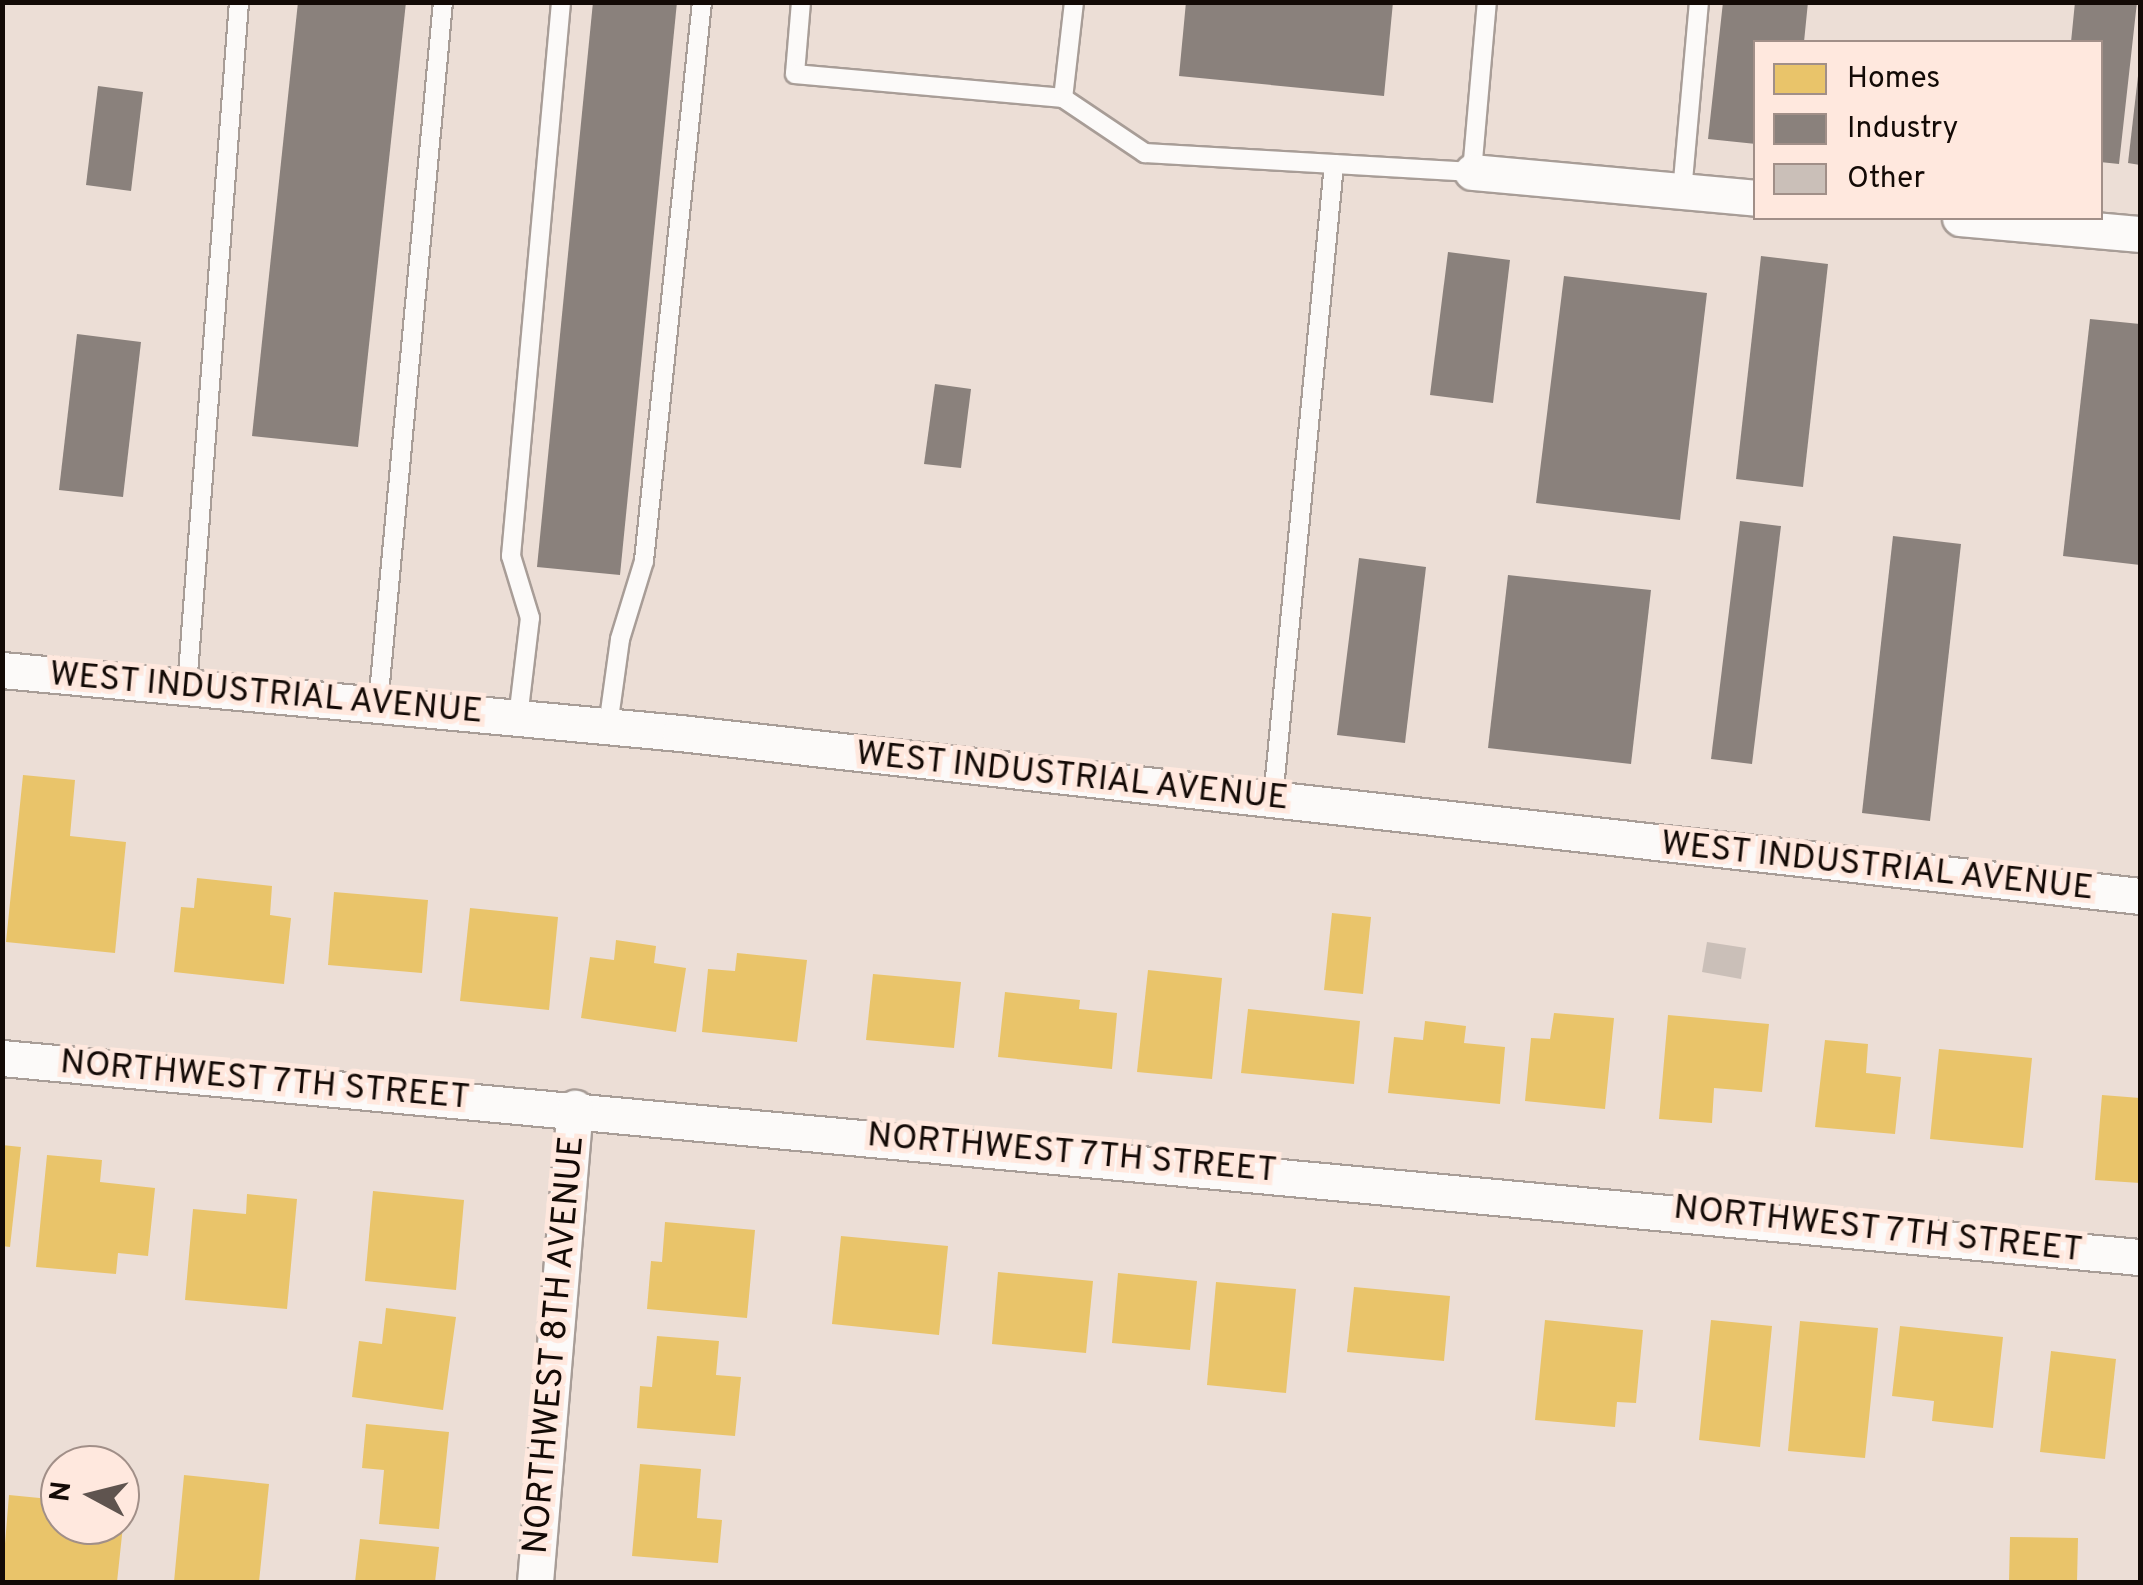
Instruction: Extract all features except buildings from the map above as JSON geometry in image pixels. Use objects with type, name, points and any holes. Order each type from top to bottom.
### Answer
[{"type":"street","points":[[1472,172],[1753,198]]},
{"type":"street","points":[[1982,220],[2140,234]]},
{"type":"street","name":"WEST INDUSTRIAL AVENUE","points":[[2,670],[608,726],[2140,896]]},
{"type":"street","name":"NORTHWEST 7TH STREET","points":[[2,1058],[575,1108],[2140,1257]]},
{"type":"street","name":"NORTHWEST 8TH AVENUE","points":[[536,1582],[575,1108]]},
{"type":"lane","points":[[187,687],[239,2]]},
{"type":"lane","points":[[378,705],[442,2]]},
{"type":"lane","points":[[518,718],[530,618],[511,556],[562,2]]},
{"type":"lane","points":[[608,726],[620,639],[644,561],[702,2]]},
{"type":"lane","points":[[801,2],[795,74],[1062,98],[1145,153],[1472,172],[1487,2]]},
{"type":"lane","points":[[1062,98],[1074,2]]},
{"type":"lane","points":[[1682,192],[1698,2]]},
{"type":"lane","points":[[1273,799],[1334,164]]}]
